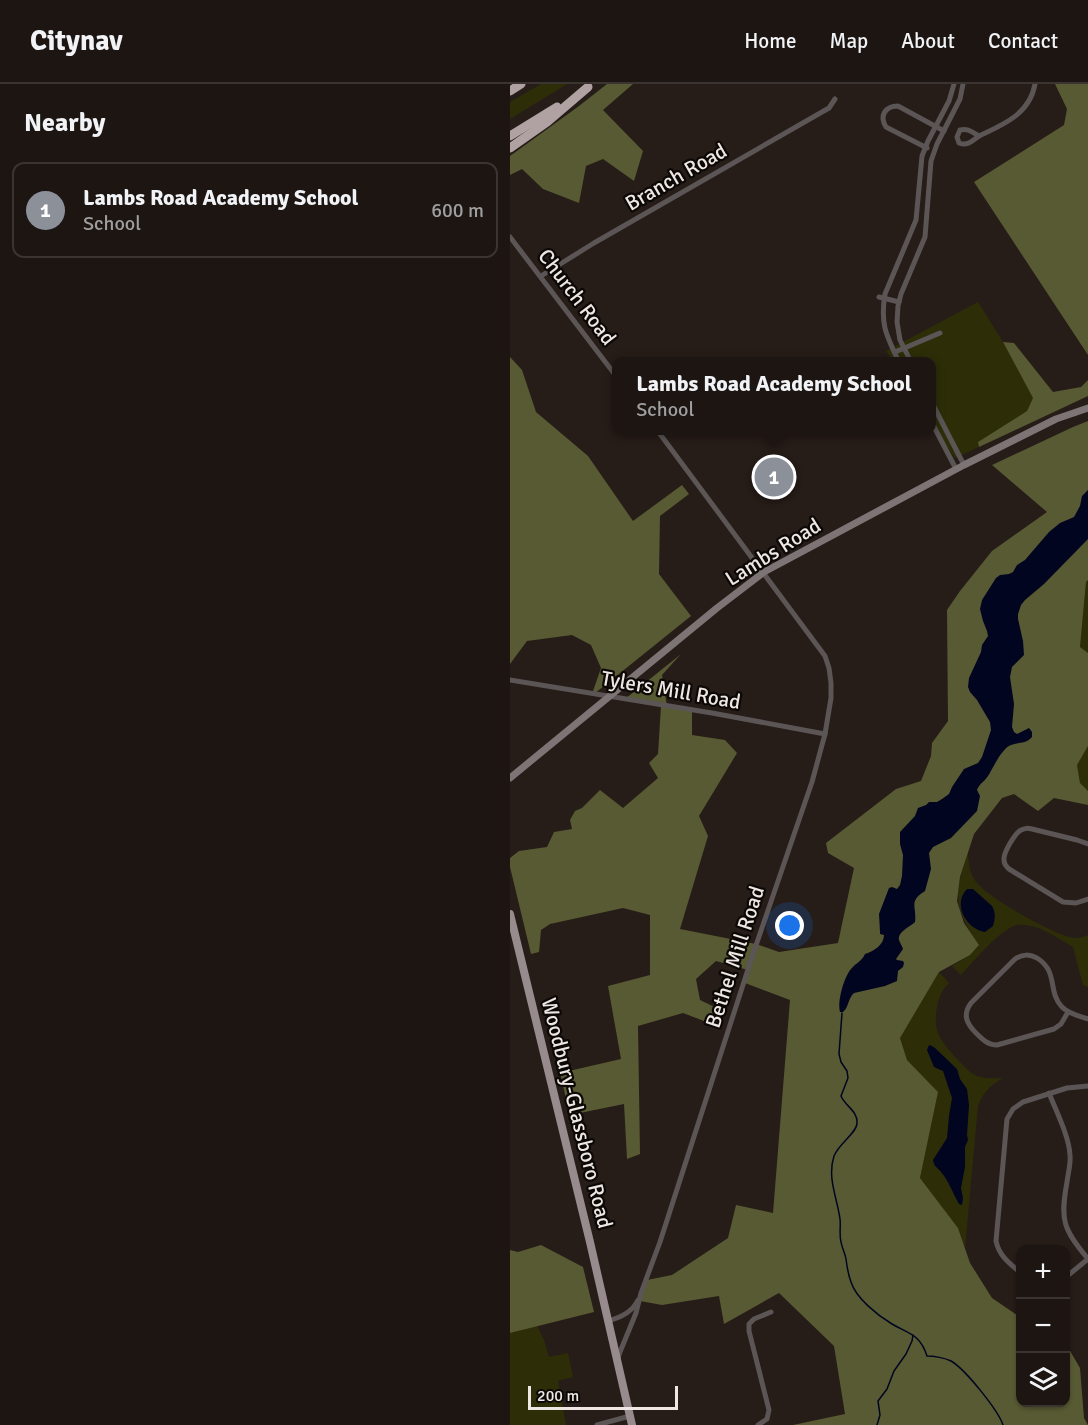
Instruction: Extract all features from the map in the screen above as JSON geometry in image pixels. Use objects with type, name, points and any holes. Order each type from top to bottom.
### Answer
[{"type":"highway","points":[[510,91],[521,84]]},
{"type":"highway","points":[[510,136],[590,85]]},
{"type":"highway","points":[[510,148],[547,122],[590,85]]},
{"type":"main road","name":"Lambs Road","points":[[510,778],[764,572],[956,469],[1056,419],[1088,408]]},
{"type":"main road","name":"Woodbury-Glassboro Road","points":[[510,914],[631,1421]]},
{"type":"street","points":[[898,357],[883,325],[882,298],[916,220],[920,163],[949,101],[954,84]]},
{"type":"street","points":[[908,357],[900,339],[897,312],[925,237],[930,165],[960,99],[963,84]]},
{"type":"street","points":[[978,136],[1020,113],[1030,100],[1035,84]]},
{"type":"street","name":"Branch Road","points":[[541,276],[829,108],[835,99]]},
{"type":"street","points":[[934,152],[886,127],[883,121],[884,112],[892,106],[898,106],[944,130]]},
{"type":"street","points":[[919,184],[928,184]]},
{"type":"street","points":[[918,200],[928,200]]},
{"type":"street","name":"Church Road","points":[[510,237],[612,371]]},
{"type":"street","points":[[882,298],[899,302]]},
{"type":"street","points":[[895,352],[940,333]]},
{"type":"street","points":[[936,411],[964,465]]},
{"type":"street","points":[[936,431],[956,469]]},
{"type":"street","points":[[661,435],[764,572]]},
{"type":"street","name":"Bethel Mill Road","points":[[617,1363],[674,1201],[755,949],[812,782],[825,734],[831,683],[825,656],[764,572]]},
{"type":"street","name":"Tylers Mill Road","points":[[510,680],[825,734]]},
{"type":"street","points":[[1088,844],[1042,831],[1024,829],[1017,833],[1006,850],[1004,859],[1009,869],[1064,902],[1076,903],[1088,899]]},
{"type":"street","points":[[1068,1012],[1054,1029],[997,1045],[990,1045],[984,1041],[969,1025],[966,1015],[968,1008],[978,996],[1015,959],[1026,955],[1033,956],[1047,965],[1060,1005],[1068,1012],[1088,1019]]},
{"type":"street","points":[[1016,1269],[1003,1257],[996,1243],[1006,1123],[1009,1114],[1018,1104],[1049,1093],[1088,1086]]},
{"type":"street","points":[[1049,1093],[1068,1140],[1071,1160],[1063,1204],[1064,1222],[1071,1237],[1088,1259],[1070,1273]]},
{"type":"street","points":[[607,1321],[625,1315],[636,1305],[641,1293]]},
{"type":"street","points":[[758,1425],[767,1419],[769,1410],[749,1324],[754,1319],[771,1312]]},
{"type":"street","points":[[597,1425],[631,1421]]},
{"type":"shaded area","points":[[541,84],[567,84],[510,119],[510,102]]},
{"type":"shaded area","points":[[978,302],[1003,342],[1033,398],[1027,411],[978,442],[979,447],[955,458],[936,431],[936,357],[890,357],[886,351]]},
{"type":"shaded area","points":[[1088,580],[1088,653],[1080,647]]},
{"type":"shaded area","points":[[1088,746],[1088,791],[1080,783],[1077,765]]},
{"type":"shaded area","points":[[968,852],[974,880],[995,898],[1038,924],[1065,936],[1076,938],[1088,935],[1088,987],[1083,985],[1073,947],[1045,931],[1026,925],[1017,925],[1003,933],[961,975],[952,966],[970,955],[979,945],[960,910],[958,890]]},
{"type":"shaded area","points":[[939,972],[949,983],[940,997],[936,1016],[937,1030],[943,1042],[974,1074],[986,1078],[1003,1078],[988,1089],[978,1106],[965,1248],[958,1228],[920,1178],[938,1092],[907,1060],[900,1037]]},
{"type":"shaded area","points":[[537,1326],[549,1357],[568,1353],[573,1377],[558,1381],[566,1425],[510,1425],[510,1333]]},
{"type":"green space","points":[[607,84],[633,84],[603,110],[643,151],[634,181],[603,159],[586,166],[579,203],[543,189],[522,169],[510,175],[510,156]]},
{"type":"green space","points":[[1055,84],[1088,84],[1088,355],[974,182],[1064,125],[1067,109]]},
{"type":"green space","points":[[1003,342],[1014,343],[1053,392],[1081,387],[1088,380],[1088,396],[979,447],[978,442],[1027,411],[1033,398]]},
{"type":"green space","points":[[510,357],[522,370],[536,412],[588,456],[633,521],[682,485],[689,494],[660,516],[659,574],[691,616],[594,694],[592,694],[601,668],[591,645],[572,635],[527,641],[510,664]]},
{"type":"green space","points":[[1088,421],[1088,580],[1080,647],[1088,653],[1088,746],[1077,765],[1080,783],[1088,791],[1088,805],[1054,798],[1038,811],[1014,794],[1002,798],[974,834],[960,877],[957,901],[964,923],[979,945],[970,955],[939,972],[900,1038],[907,1060],[938,1092],[920,1178],[958,1228],[970,1263],[992,1298],[1016,1314],[1016,1407],[1070,1407],[1070,1351],[1080,1368],[1084,1418],[1088,1425],[793,1425],[845,1414],[834,1346],[779,1293],[724,1324],[719,1296],[662,1305],[640,1301],[647,1280],[672,1275],[728,1238],[736,1205],[773,1213],[790,1000],[745,983],[748,970],[716,961],[696,979],[700,1000],[721,1010],[717,1026],[683,1013],[638,1026],[640,1154],[627,1159],[624,1104],[570,1115],[560,1073],[621,1059],[608,986],[650,975],[650,915],[623,908],[550,924],[541,930],[539,952],[531,954],[510,867],[510,858],[519,851],[547,847],[554,832],[572,829],[570,820],[575,811],[582,808],[600,790],[623,808],[658,778],[649,763],[658,754],[661,706],[625,699],[681,654],[662,675],[667,706],[692,710],[692,735],[725,740],[737,753],[699,816],[708,836],[680,929],[756,944],[779,952],[838,943],[854,868],[828,853],[826,843],[896,789],[921,781],[931,756],[932,743],[948,721],[947,610],[992,551],[1047,512],[992,465]]},
{"type":"green space","points":[[541,1245],[583,1267],[594,1312],[510,1333],[510,1250],[518,1252]]},
{"type":"water","points":[[1088,490],[1088,539],[1025,600],[1018,614],[1024,655],[1012,667],[1010,677],[1014,704],[1012,727],[1017,734],[1029,728],[1032,737],[1004,750],[977,790],[980,796],[977,811],[951,838],[933,847],[929,853],[931,869],[925,891],[915,901],[915,922],[899,937],[903,949],[896,959],[904,963],[898,971],[897,981],[854,993],[845,1010],[840,1012],[840,996],[848,973],[865,954],[878,947],[884,939],[884,935],[880,934],[879,914],[889,888],[897,889],[900,885],[903,855],[900,832],[915,816],[918,808],[929,802],[937,802],[949,794],[964,769],[978,763],[982,757],[991,730],[990,722],[968,687],[969,678],[988,636],[980,609],[982,600],[996,578],[1013,572],[1049,532],[1060,523],[1074,517],[1082,496]]},
{"type":"water","points":[[967,889],[973,889],[992,906],[995,916],[993,926],[985,932],[972,926],[963,915],[961,902]]},
{"type":"water","points":[[929,1045],[957,1069],[967,1089],[968,1140],[965,1147],[965,1167],[961,1188],[962,1205],[959,1204],[946,1179],[933,1162],[947,1138],[952,1098],[943,1071],[934,1067],[927,1050]]},
{"type":"waterway","points":[[842,1013],[839,1054],[848,1078],[841,1096],[855,1115],[857,1123],[854,1131],[836,1151],[832,1172],[840,1219],[840,1239],[851,1282],[862,1300],[886,1320],[917,1339],[927,1356],[939,1357],[957,1365],[988,1400],[1003,1425]]},
{"type":"waterway","points":[[877,1425],[880,1415],[878,1401],[906,1354],[913,1335]]},
{"type":"place","name":"Lambs Road Academy School","points":[[774,477]]}]
